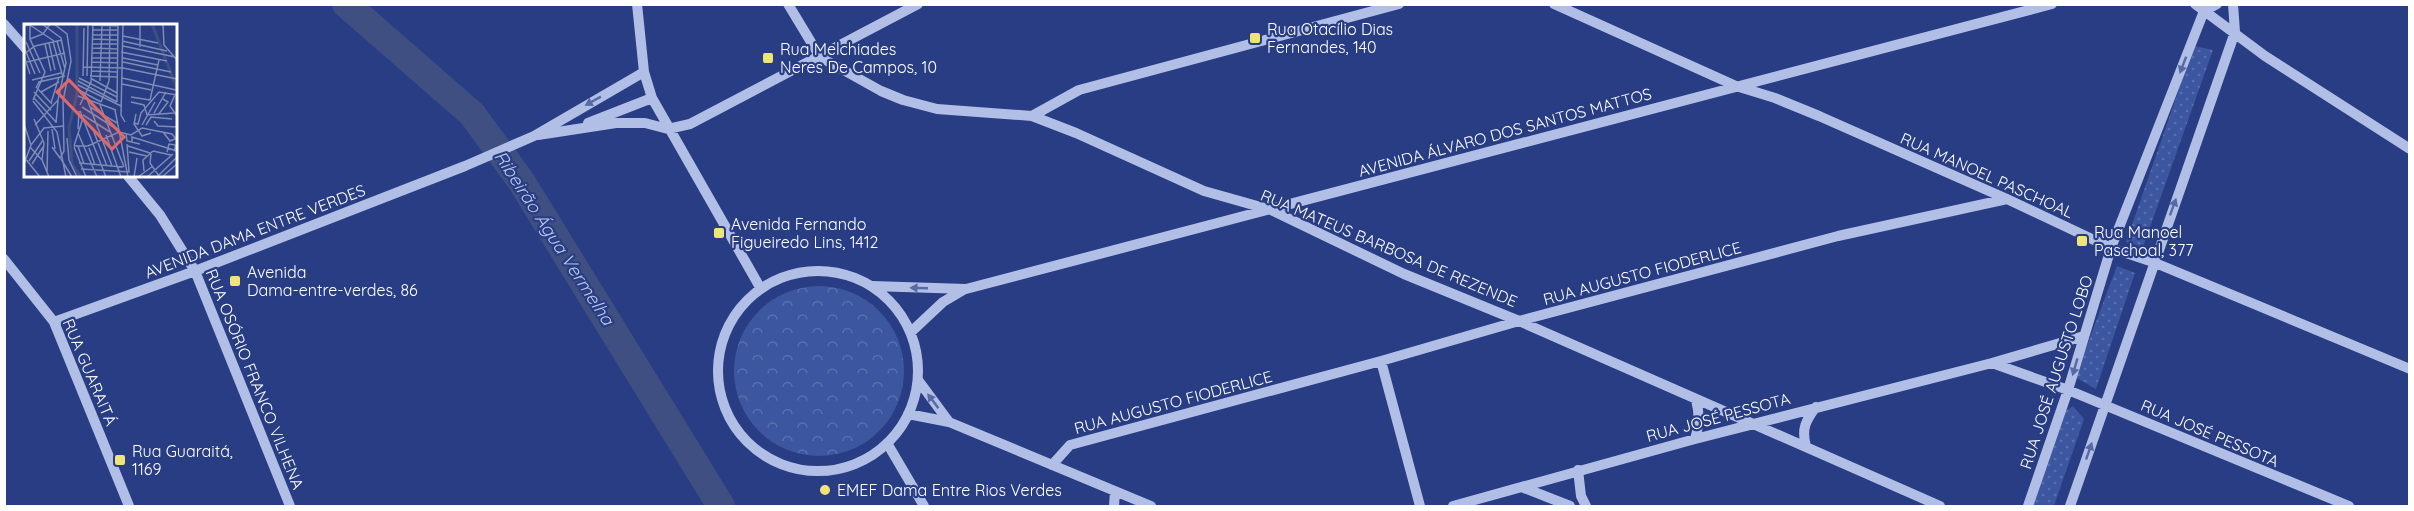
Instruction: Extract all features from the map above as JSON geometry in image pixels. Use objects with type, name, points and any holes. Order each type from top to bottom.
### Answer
[{"type":"street","points":[[637,4],[644,72],[652,98],[761,289]]},
{"type":"street","points":[[788,4],[820,57]]},
{"type":"street","points":[[531,137],[623,123],[645,123],[668,129],[690,124],[918,4]]},
{"type":"street","points":[[1032,116],[1079,90],[1399,4]]},
{"type":"street","name":"RUA MANOEL PASCHOAL","points":[[1554,4],[1736,86],[1775,98],[1819,116],[2007,199],[2111,249],[2153,262],[2409,369]]},
{"type":"street","name":"AVENIDA ÁLVARO DOS SANTOS MATTOS","points":[[911,332],[942,302],[966,289],[2052,4]]},
{"type":"street","points":[[2199,8],[2217,4]]},
{"type":"street","points":[[2070,507],[2153,262],[2235,32],[2233,4]]},
{"type":"street","points":[[2199,8],[2265,56],[2409,149]]},
{"type":"street","name":"RUA JOSÉ AUGUSTO LOBO","points":[[2028,507],[2068,390],[2111,249],[2199,8]]},
{"type":"street","points":[[4,24],[24,48]]},
{"type":"street","name":"RUA MATEUS BARBOSA DE REZENDE","points":[[820,57],[903,100],[937,109],[1032,116],[1076,133],[1204,191],[1271,210],[1404,274],[1519,321],[1940,507]]},
{"type":"street","points":[[531,137],[644,72]]},
{"type":"street","points":[[565,132],[652,98]]},
{"type":"street","name":"AVENIDA DAMA ENTRE VERDES","points":[[54,322],[195,271],[465,166],[531,137]]},
{"type":"street","name":"RUA OSÓRIO FRANCO VILHENA","points":[[129,177],[160,216],[195,271],[290,507]]},
{"type":"street","name":"RUA AUGUSTO FIODERLICE","points":[[1052,465],[1070,445],[1382,362],[1519,321],[1838,236],[2007,199]]},
{"type":"street","name":"RUA GUARAITÁ","points":[[4,259],[54,322],[129,507]]},
{"type":"street","points":[[828,271],[851,276],[872,286],[895,306],[911,332],[917,356],[918,380],[915,398],[908,414],[887,443],[864,459],[838,469],[811,471],[784,465],[760,453],[740,434],[726,411],[719,385],[719,357],[726,331],[741,307],[761,289],[782,278],[804,272],[828,271]]},
{"type":"street","name":"AVENIDA ÁLVARO DOS SANTOS MATTOS","points":[[872,286],[966,289]]},
{"type":"street","name":"RUA JOSÉ PESSOTA","points":[[1453,507],[1524,488],[1578,470],[1992,363],[2084,336]]},
{"type":"street","points":[[1382,362],[1420,507]]},
{"type":"street","name":"RUA JOSÉ PESSOTA","points":[[1992,363],[2068,390],[2349,507]]},
{"type":"street","points":[[918,380],[949,422]]},
{"type":"street","points":[[1695,439],[1699,426],[1696,400]]},
{"type":"street","points":[[1806,446],[1803,429],[1806,420],[1816,407]]},
{"type":"street","points":[[908,414],[949,422],[1151,507]]},
{"type":"street","points":[[887,443],[924,507]]},
{"type":"street","points":[[1578,470],[1581,496],[1586,507]]},
{"type":"street","points":[[1524,488],[1570,507]]},
{"type":"street","points":[[1114,507],[1115,491]]},
{"type":"green space","points":[[2194,46],[2213,50],[2143,247],[2126,242]]},
{"type":"green space","points":[[2117,266],[2135,273],[2096,389],[2075,377]]},
{"type":"green space","points":[[819,286],[836,287],[852,292],[879,311],[898,338],[903,354],[903,388],[898,404],[879,431],[852,450],[836,455],[819,456],[802,455],[786,450],[759,431],[740,404],[735,388],[734,371],[735,354],[740,338],[759,311],[786,292],[802,287]]},
{"type":"green space","points":[[2073,406],[2084,419],[2054,506],[2030,506],[2064,412]]},
{"type":"waterway","name":"Ribeirão Água Vermelha","points":[[346,4],[472,114],[521,181],[721,506]]},
{"type":"place","name":"Rua Otacílio Dias Fernandes, 140","points":[[1255,38]]},
{"type":"place","name":"Rua Melchiades Neres De Campos, 10","points":[[768,58]]},
{"type":"place","name":"Avenida Fernando Figueiredo Lins, 1412","points":[[719,233]]},
{"type":"place","name":"Rua Manoel Paschoal, 377","points":[[2082,241]]},
{"type":"place","name":"Avenida Dama-entre-verdes, 86","points":[[235,281]]},
{"type":"place","name":"Rua Guaraitá, 1169","points":[[120,460]]},
{"type":"place","name":"EMEF Dama Entre Rios Verdes","points":[[825,490]]}]
